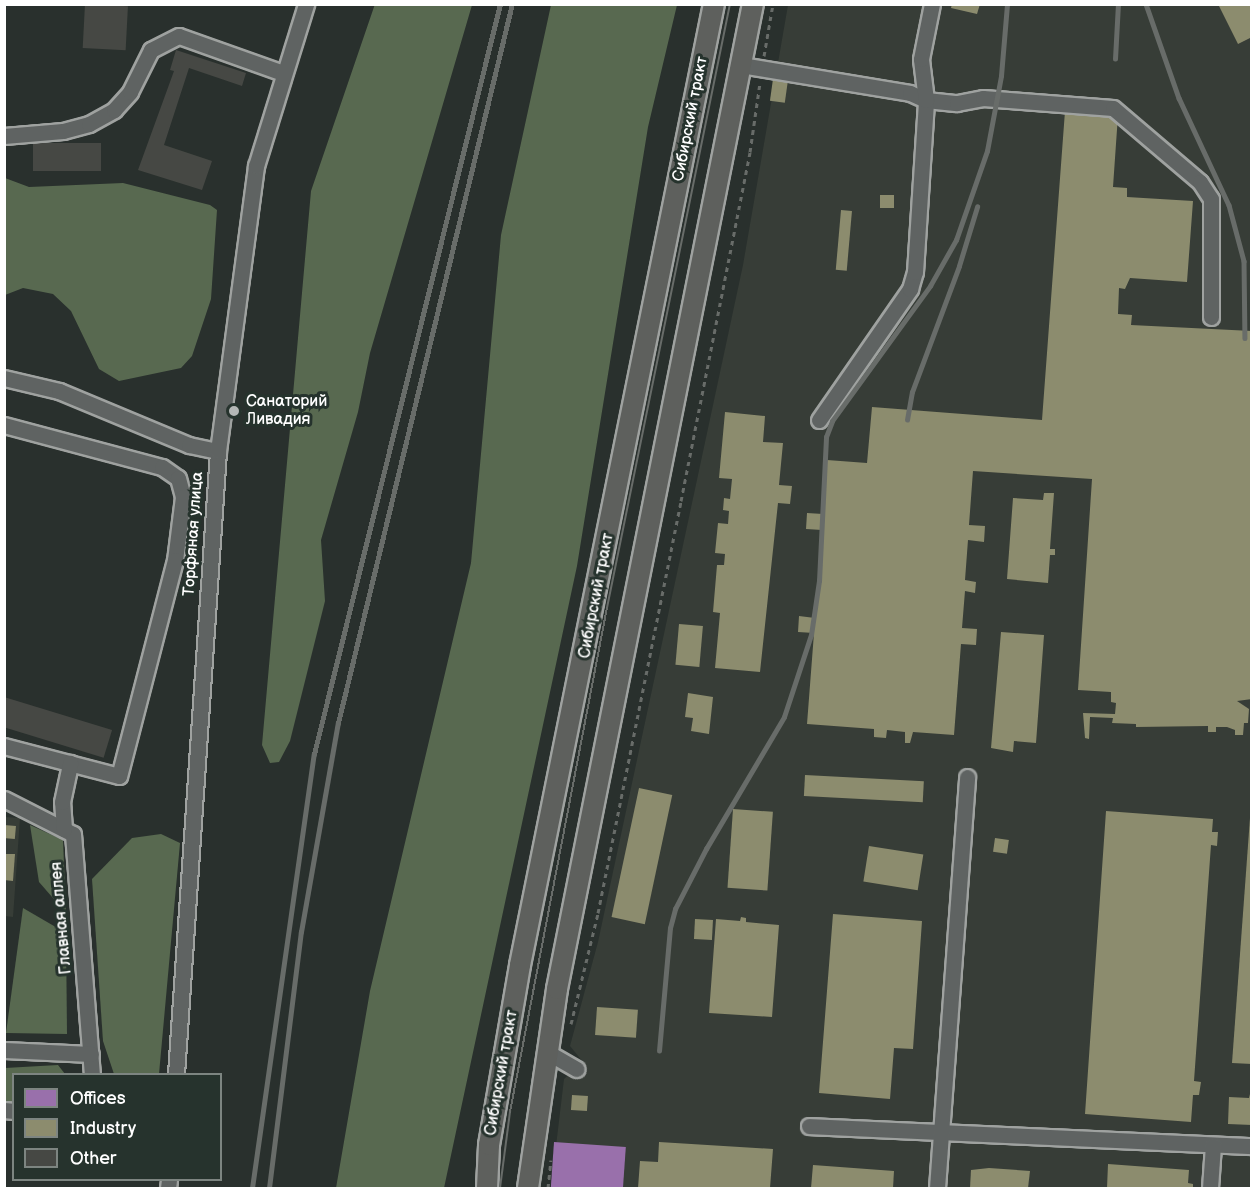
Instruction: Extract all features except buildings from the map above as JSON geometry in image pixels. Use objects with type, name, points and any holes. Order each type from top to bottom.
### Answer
[{"type":"main road","name":"Сибирский тракт","points":[[487,1188],[489,1145],[520,965],[714,4]]},
{"type":"main road","points":[[528,1188],[548,1052],[630,615],[753,4]]},
{"type":"street","name":"Торфяная улица","points":[[176,1073],[218,451],[256,166],[306,4]]},
{"type":"street","points":[[819,420],[909,289],[915,272],[926,100],[921,59],[932,4]]},
{"type":"street","points":[[4,136],[63,131],[89,124],[114,110],[130,92],[151,50],[178,36],[283,73]]},
{"type":"street","points":[[741,65],[910,93],[926,100],[957,103],[982,99],[1113,108],[1200,182],[1210,199],[1211,317]]},
{"type":"street","points":[[4,378],[59,392],[189,445],[218,451]]},
{"type":"street","points":[[4,425],[162,467],[178,478],[183,497],[174,560],[119,776],[4,746]]},
{"type":"street","points":[[64,829],[62,802],[70,763]]},
{"type":"street","points":[[937,1188],[967,777]]},
{"type":"street","points":[[4,799],[64,829]]},
{"type":"street","name":"Главная аллея","points":[[64,829],[72,834],[92,1073]]},
{"type":"street","points":[[4,1050],[91,1054]]},
{"type":"street","points":[[548,1052],[577,1069]]},
{"type":"street","points":[[809,1126],[1251,1146]]},
{"type":"street","points":[[1210,1188],[1213,1145]]},
{"type":"path","points":[[570,1025],[598,913],[679,512],[750,152],[773,4]]},
{"type":"path","points":[[234,411],[247,412]]},
{"type":"path","points":[[548,1188],[551,1153]]},
{"type":"shaded area","points":[[788,5],[1251,5],[1251,1188],[551,1188],[564,1079],[583,1062],[570,1046],[598,942],[743,265]]},
{"type":"shaded area","points":[[5,817],[20,818],[13,917],[5,916]]},
{"type":"green space","points":[[375,4],[472,5],[370,353],[358,412],[321,540],[325,601],[290,741],[279,762],[270,763],[262,745],[311,191]]},
{"type":"green space","points":[[551,5],[677,5],[648,127],[577,566],[444,1188],[336,1188],[370,991],[471,563],[501,235]]},
{"type":"green space","points":[[5,178],[29,187],[123,183],[210,205],[217,210],[211,299],[192,356],[181,368],[119,381],[99,369],[71,311],[53,294],[23,288],[5,295]]},
{"type":"green space","points":[[30,825],[63,840],[66,913],[39,882]]},
{"type":"green space","points":[[161,834],[180,843],[159,1073],[114,1073],[103,1041],[92,879],[132,838]]},
{"type":"green space","points":[[23,908],[66,933],[67,1034],[6,1033]]},
{"type":"green space","points":[[58,1065],[64,1073],[12,1073],[12,1103],[5,1103],[5,1068]]},
{"type":"tram line","points":[[500,1188],[510,1112],[607,608],[730,4]]},
{"type":"railway","points":[[252,1188],[314,754],[500,4]]},
{"type":"railway","points":[[269,1188],[301,932],[338,723],[512,4]]},
{"type":"railway","points":[[659,1051],[670,928],[675,909],[706,849],[784,717],[811,635],[819,581],[826,437],[832,421],[930,286],[956,240],[987,151],[1001,76],[1007,4]]},
{"type":"railway","points":[[1115,59],[1118,4]]},
{"type":"railway","points":[[1146,4],[1179,98],[1229,205],[1244,261],[1245,338]]},
{"type":"railway","points":[[907,420],[912,392],[959,266],[977,207]]},
{"type":"place","name":"Санаторий Ливадия","points":[[234,411]]}]
